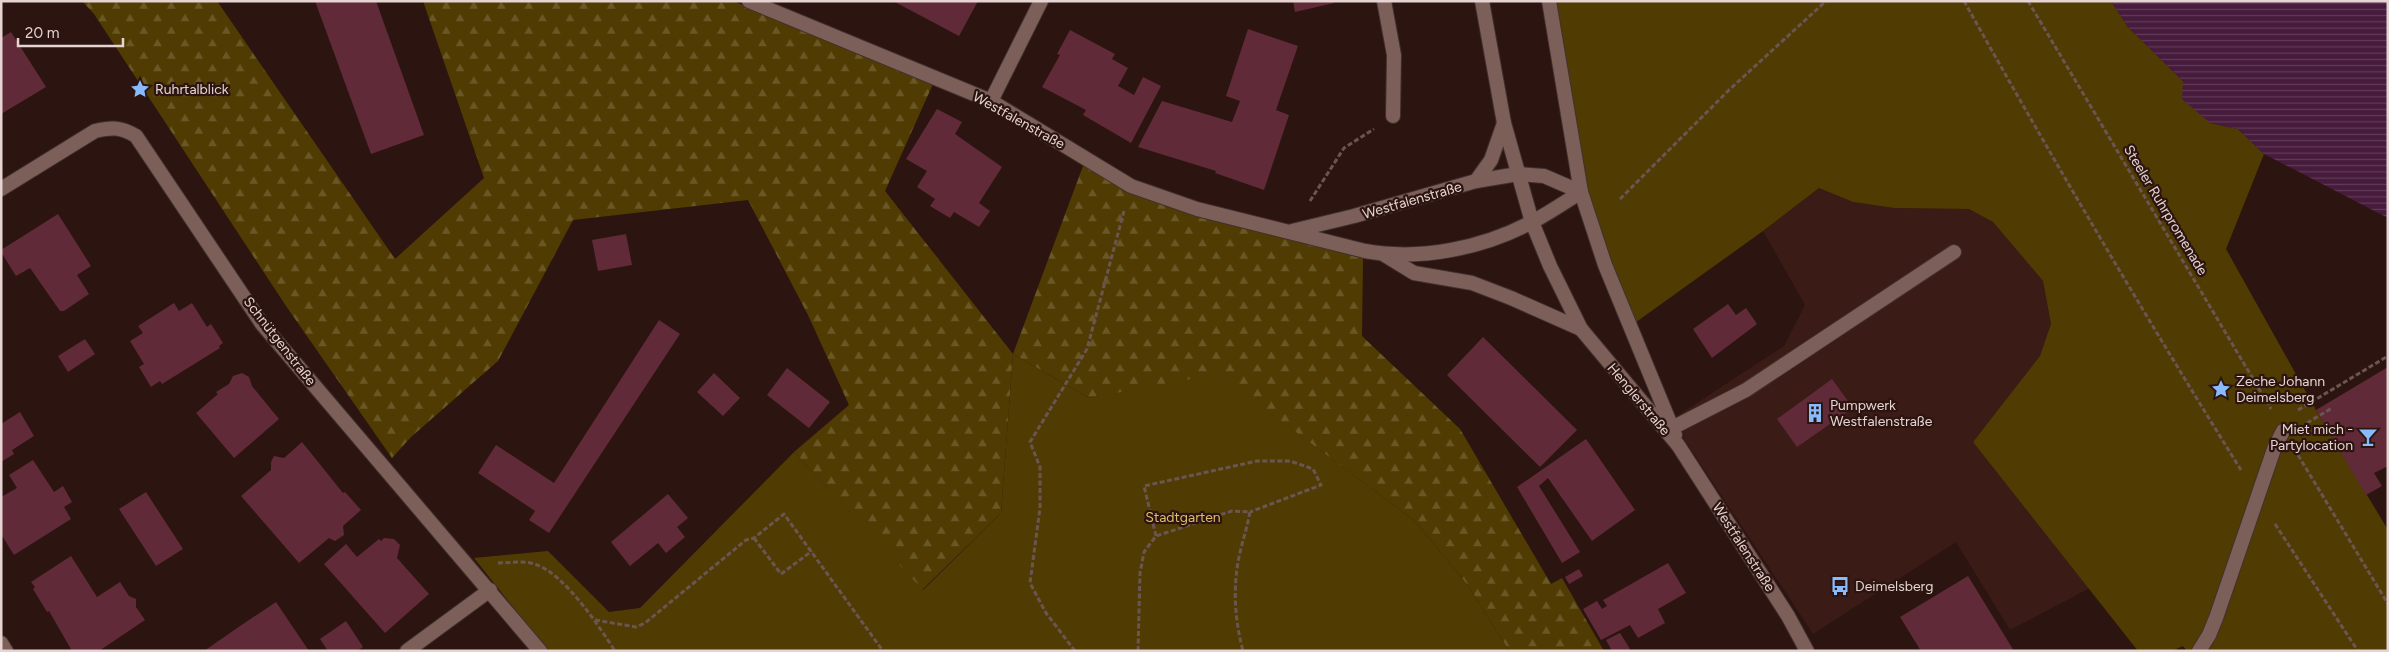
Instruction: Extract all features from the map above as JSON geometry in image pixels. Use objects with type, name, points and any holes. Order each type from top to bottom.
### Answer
[{"type":"street","name":"Westfalenstraße","points":[[749,1],[991,102],[1131,186],[1197,209],[1382,254],[1434,252],[1473,246],[1532,222],[1581,192]]},
{"type":"street","points":[[991,102],[1041,1]]},
{"type":"street","points":[[1384,1],[1394,56],[1393,116]]},
{"type":"street","name":"Henglerstraße","points":[[1482,1],[1504,123],[1532,222],[1550,266],[1581,329],[1678,445]]},
{"type":"street","name":"Henglerstraße","points":[[1549,1],[1581,192],[1605,265],[1678,445]]},
{"type":"street","name":"Westfalenstraße","points":[[1476,181],[1491,160],[1504,123]]},
{"type":"street","name":"Schnütgenstraße","points":[[1,189],[95,131],[110,127],[123,128],[136,136],[262,324],[540,651]]},
{"type":"street","name":"Westfalenstraße","points":[[1290,231],[1354,216],[1476,181],[1518,174],[1544,176],[1581,192]]},
{"type":"street","points":[[1672,428],[1746,390],[1954,252]]},
{"type":"street","name":"Westfalenstraße","points":[[1382,254],[1414,273],[1472,284],[1581,329]]},
{"type":"street","points":[[2199,651],[2216,618],[2257,497],[2283,431]]},
{"type":"street","name":"Westfalenstraße","points":[[1678,445],[1788,616],[1807,651]]},
{"type":"street","points":[[407,651],[490,590]]},
{"type":"street","points":[[1,643],[6,651]]},
{"type":"path","points":[[1620,199],[1729,90],[1826,1]]},
{"type":"path","points":[[1964,1],[2046,149],[2164,347],[2257,497],[2358,651]]},
{"type":"path","name":"Steeler Ruhrpromenade","points":[[2028,1],[2388,604]]},
{"type":"path","points":[[1290,231],[1344,148],[1393,116]]},
{"type":"path","points":[[1075,651],[1046,613],[1030,583],[1040,508],[1040,467],[1030,442],[1087,349],[1122,217]]},
{"type":"path","points":[[2297,411],[2388,356]]},
{"type":"path","points":[[2318,416],[2332,408]]},
{"type":"path","points":[[1138,651],[1140,573],[1144,552],[1156,536],[1232,511],[1250,512],[1321,485],[1313,469],[1290,461],[1257,461],[1144,486],[1156,536]]},
{"type":"path","points":[[1243,651],[1236,621],[1235,593],[1238,560],[1250,512]]},
{"type":"path","points":[[595,620],[636,627],[645,623],[746,540],[754,538],[784,514],[883,651]]},
{"type":"path","points":[[754,538],[781,574],[812,551]]},
{"type":"path","points":[[466,563],[536,564],[553,574],[595,620],[615,651]]},
{"type":"shaded area","points":[[2111,1],[2388,1],[2388,218],[2264,154],[2238,129],[2210,123],[2182,99],[2183,81],[2128,27]]},
{"type":"shaded area","points":[[1819,188],[1853,202],[1894,208],[1969,209],[1993,222],[2043,281],[2051,324],[2041,356],[1973,442],[2090,588],[2010,630],[1956,542],[1813,634],[1684,439],[1677,416],[1784,346],[1805,305],[1763,231]]},
{"type":"green space","points":[[82,1],[217,1],[395,259],[484,178],[423,1],[733,1],[933,84],[885,191],[1013,354],[1001,513],[922,590],[794,452],[849,405],[808,315],[748,200],[573,220],[498,361],[411,437],[392,458],[286,306],[94,14]]},
{"type":"green space","points":[[1552,1],[2111,1],[2128,27],[2183,81],[2210,123],[2238,129],[2264,154],[2226,249],[2316,410],[2388,530],[2388,651],[2187,651],[2183,646],[2172,651],[2138,651],[1973,442],[2040,356],[2051,324],[2043,281],[1993,222],[1969,209],[1894,208],[1853,202],[1819,188],[1763,231],[1632,325],[1585,189]]},
{"type":"green space","points":[[1083,166],[1136,192],[1363,256],[1362,336],[1460,429],[1551,584],[1562,578],[1604,651],[1509,651],[1469,587],[1415,521],[1221,377],[1089,398],[1013,354]]},
{"type":"green space","name":"Stadtgarten","points":[[1013,354],[1089,398],[1218,374],[1415,521],[1469,587],[1509,651],[548,651],[474,558],[548,551],[609,612],[640,608],[794,452],[923,590],[1001,513]]},
{"type":"building","points":[[315,1],[376,1],[424,135],[371,154]]},
{"type":"building","points":[[893,1],[978,1],[959,36]]},
{"type":"building","points":[[1293,1],[1334,1],[1334,3],[1295,12]]},
{"type":"building","points":[[1248,29],[1298,46],[1276,110],[1289,115],[1264,190],[1215,173],[1216,171],[1138,147],[1162,101],[1232,122],[1240,101],[1226,96]]},
{"type":"building","points":[[1070,30],[1115,54],[1112,59],[1128,68],[1118,86],[1134,95],[1143,77],[1161,86],[1131,143],[1083,115],[1086,110],[1042,87],[1060,55],[1057,54]]},
{"type":"building","points":[[11,32],[46,87],[1,114],[1,38]]},
{"type":"building","points":[[937,109],[962,122],[955,134],[1002,167],[979,203],[990,211],[979,227],[954,212],[950,218],[930,206],[935,199],[917,187],[927,171],[906,159]]},
{"type":"building","points":[[58,214],[91,266],[77,275],[89,294],[64,311],[60,311],[30,268],[16,276],[1,252],[1,250]]},
{"type":"building","points":[[626,234],[632,265],[598,271],[592,240]]},
{"type":"building","points":[[174,303],[179,311],[192,303],[207,327],[211,324],[223,343],[219,346],[220,348],[162,384],[160,381],[151,387],[139,367],[144,364],[130,341],[143,333],[138,326]]},
{"type":"building","points":[[1728,304],[1736,315],[1746,308],[1757,324],[1712,358],[1693,329]]},
{"type":"building","points":[[659,320],[680,334],[549,533],[529,520],[535,511],[478,473],[496,445],[554,483]]},
{"type":"building","points":[[1483,337],[1577,430],[1540,467],[1447,375]]},
{"type":"building","points":[[85,339],[95,354],[68,372],[58,356]]},
{"type":"building","name":"Miet mich - Partylocation","points":[[2388,367],[2388,466],[2374,473],[2382,486],[2366,495],[2316,410]]},
{"type":"building","points":[[787,368],[830,402],[809,428],[767,395]]},
{"type":"building","points":[[242,373],[249,377],[252,386],[279,419],[234,458],[196,413],[218,394],[216,392],[229,384],[233,376]]},
{"type":"building","points":[[714,373],[740,398],[723,416],[697,392]]},
{"type":"building","name":"Pumpwerk Westfalenstraße","points":[[1832,379],[1853,408],[1797,447],[1777,419]]},
{"type":"building","points":[[20,412],[34,436],[12,450],[14,454],[1,462],[1,424]]},
{"type":"building","points":[[1586,439],[1635,510],[1592,541],[1548,478],[1539,486],[1580,552],[1562,563],[1517,487]]},
{"type":"building","points":[[302,442],[343,493],[345,492],[361,510],[343,526],[344,535],[335,541],[329,538],[299,563],[241,496],[271,470],[271,462],[274,456],[284,458]]},
{"type":"building","points":[[33,460],[54,492],[63,486],[72,502],[64,507],[71,519],[14,555],[1,534],[1,497],[17,488],[9,475]]},
{"type":"building","points":[[146,492],[183,549],[156,566],[119,509]]},
{"type":"building","points":[[668,494],[688,518],[677,527],[685,537],[666,553],[658,543],[630,566],[611,542]]},
{"type":"building","points":[[384,538],[394,539],[400,545],[397,558],[429,594],[385,633],[324,564],[346,544],[357,557],[379,539],[381,541]]},
{"type":"building","points":[[71,556],[97,597],[120,582],[129,596],[136,599],[136,607],[145,620],[99,651],[72,651],[49,611],[47,612],[33,589],[35,587],[31,582]]},
{"type":"building","points":[[1668,563],[1686,593],[1658,609],[1665,623],[1638,638],[1630,625],[1601,640],[1583,609],[1597,601],[1602,609],[1607,606],[1603,600]]},
{"type":"building","points":[[1579,569],[1583,576],[1569,584],[1565,577]]},
{"type":"building","points":[[1968,576],[2014,651],[1921,651],[1900,617]]},
{"type":"building","points":[[276,602],[309,651],[204,651],[240,626]]},
{"type":"building","points":[[346,621],[363,647],[357,651],[328,651],[320,639]]},
{"type":"building","points":[[1620,633],[1630,649],[1628,651],[1612,651],[1606,640]]},
{"type":"place","name":"Ruhrtalblick","points":[[140,89]]},
{"type":"place","name":"Zeche Johann Deimelsberg","points":[[2221,389]]},
{"type":"place","name":"Pumpwerk Westfalenstraße","points":[[1815,413]]},
{"type":"place","name":"Miet mich - Partylocation","points":[[2368,437]]},
{"type":"place","name":"Deimelsberg","points":[[1840,586]]}]
